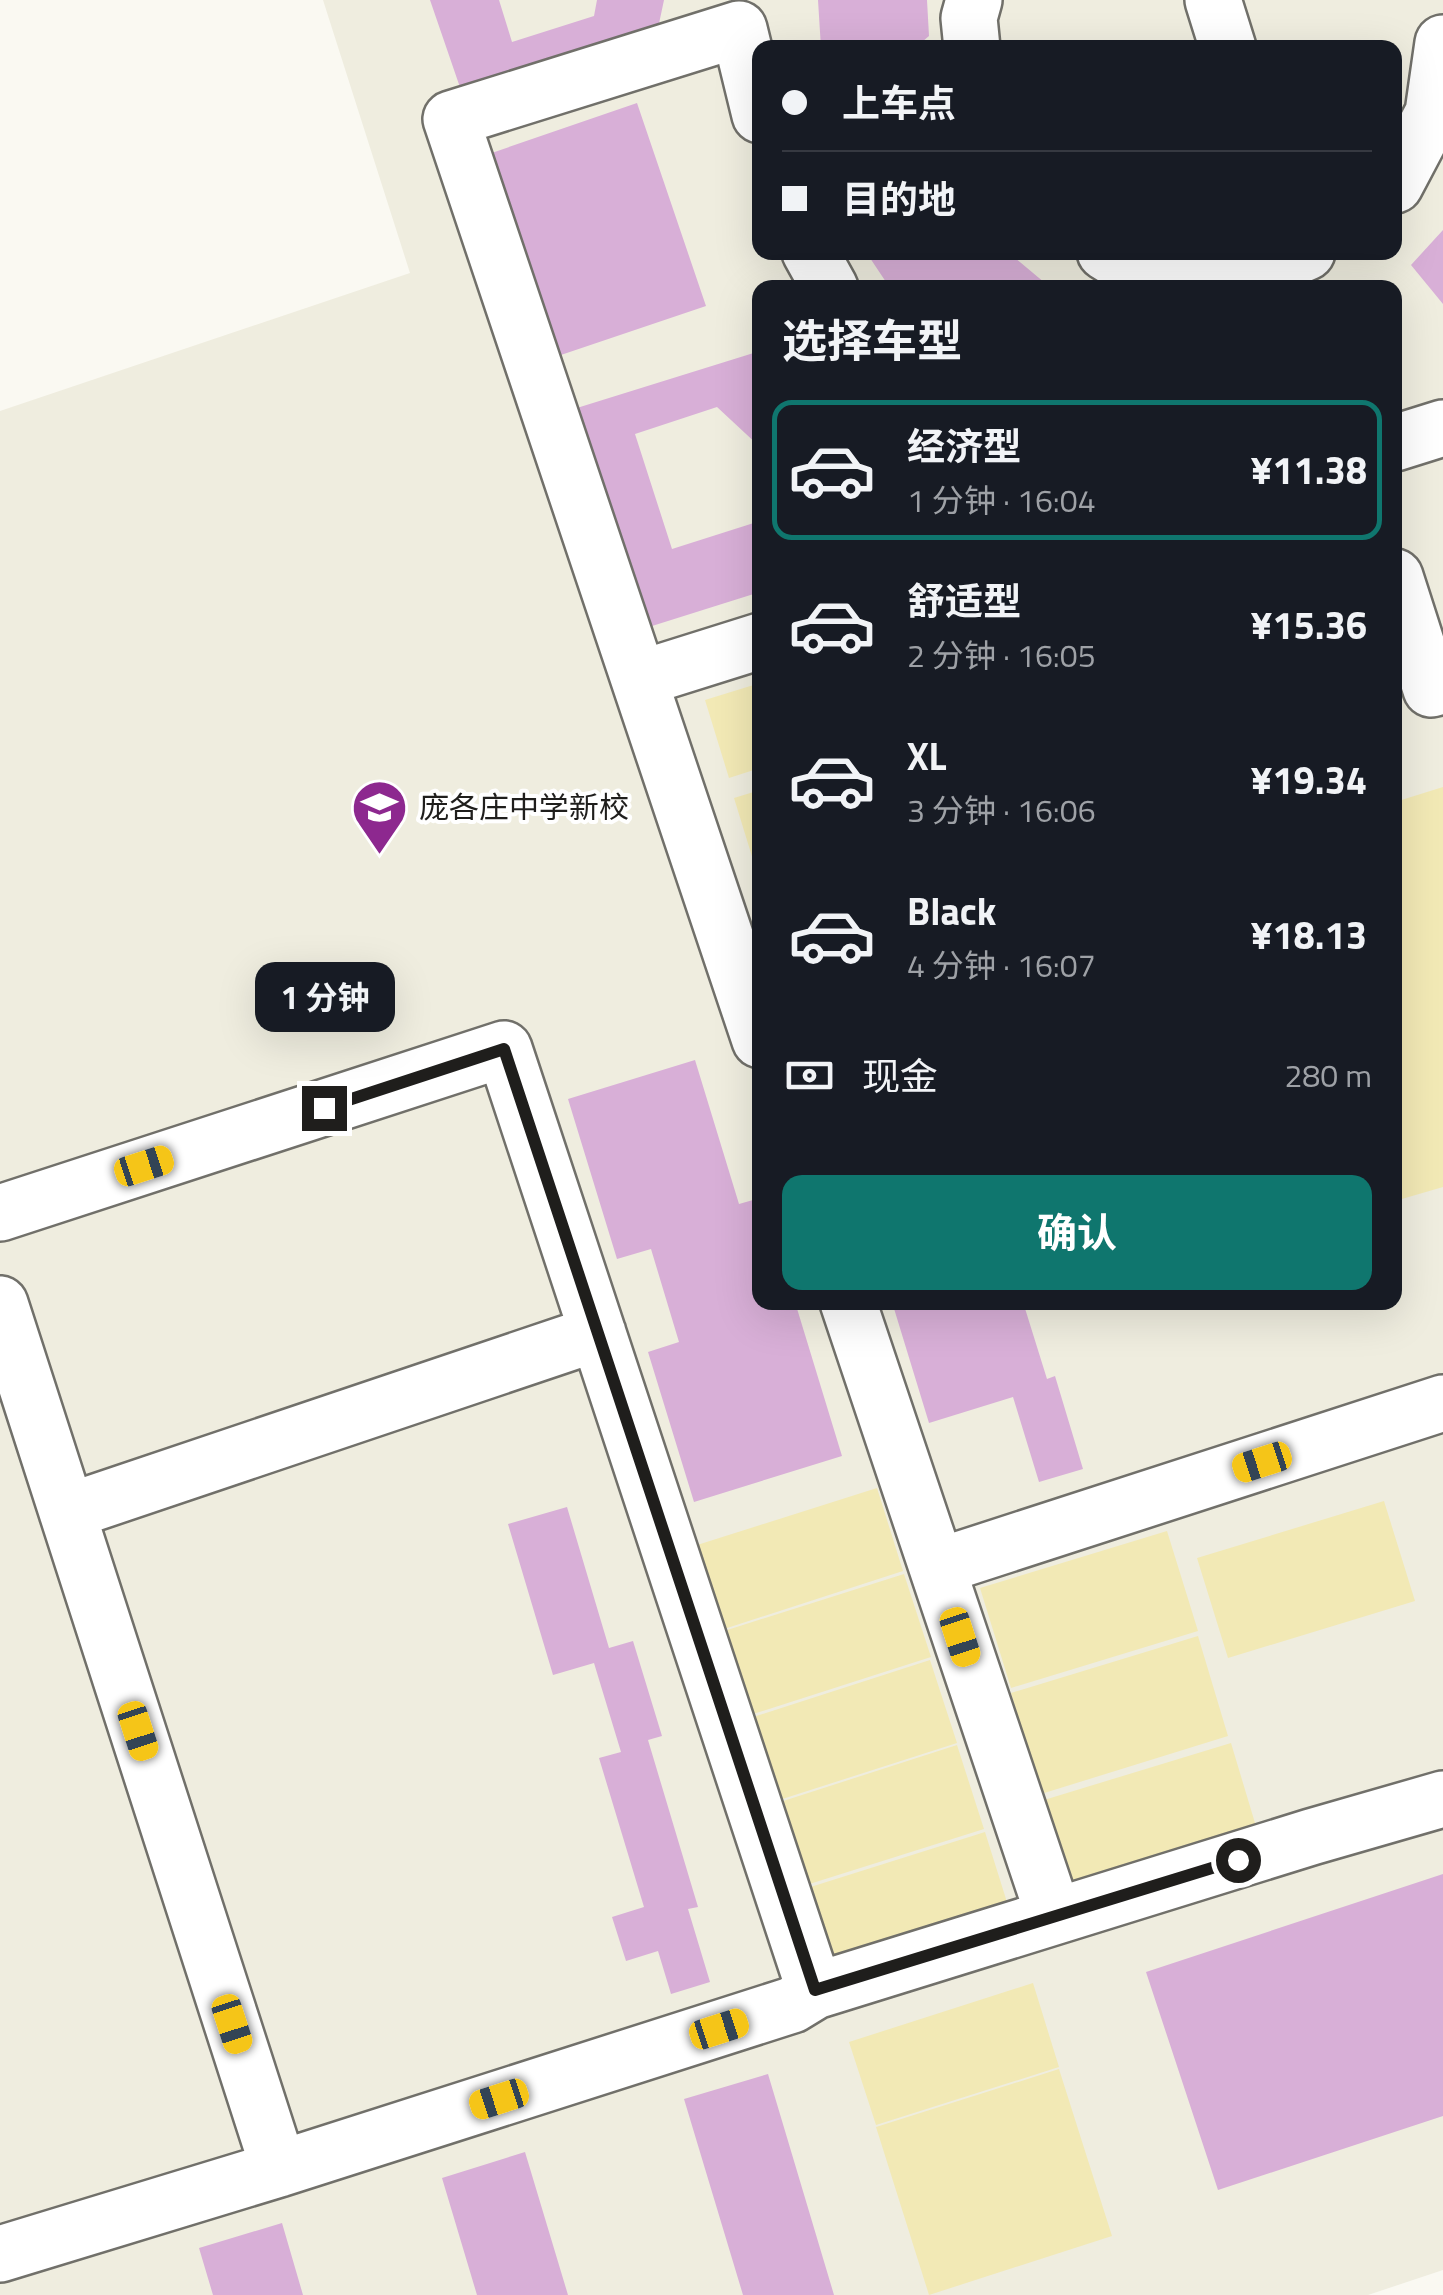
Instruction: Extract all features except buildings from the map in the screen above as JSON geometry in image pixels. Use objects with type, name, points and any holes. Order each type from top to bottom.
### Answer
[{"type":"street","points":[[971,40],[969,18],[974,0]]},
{"type":"street","points":[[1438,0],[1443,25]]},
{"type":"street","points":[[752,82],[739,29],[451,119],[752,1016]]},
{"type":"street","points":[[1402,172],[1433,113],[1443,42]]},
{"type":"street","points":[[1118,260],[1191,277],[1297,263]]},
{"type":"street","points":[[1402,441],[1443,428]]},
{"type":"street","points":[[1402,599],[1431,689],[1443,686]]},
{"type":"street","points":[[639,678],[752,643]]},
{"type":"street","points":[[0,1212],[504,1049],[815,1990]]},
{"type":"street","points":[[0,1304],[279,2170]]},
{"type":"street","points":[[851,1310],[1054,1916]]},
{"type":"street","points":[[67,1512],[598,1334]]},
{"type":"street","points":[[937,1567],[1443,1403]]},
{"type":"street","points":[[0,2254],[279,2170],[792,2005],[815,1990],[1443,1799]]},
{"type":"shaded area","name":"庞各庄中学新校","points":[[323,0],[1443,0],[1443,2270],[1368,2295],[0,2295],[0,411],[410,273]]},
{"type":"shaded area","points":[[752,685],[752,771],[729,778],[705,700]]},
{"type":"shaded area","points":[[1443,787],[1443,1187],[1402,1199],[1402,800]]},
{"type":"shaded area","points":[[752,792],[752,856],[734,798]]},
{"type":"shaded area","points":[[877,1488],[903,1571],[721,1630],[694,1546]]},
{"type":"shaded area","points":[[1384,1501],[1415,1601],[1228,1658],[1197,1558]]},
{"type":"shaded area","points":[[1167,1531],[1198,1631],[1011,1688],[980,1588]]},
{"type":"shaded area","points":[[904,1574],[931,1657],[747,1716],[721,1632]]},
{"type":"shaded area","points":[[1198,1636],[1228,1736],[1041,1794],[1011,1693]]},
{"type":"shaded area","points":[[930,1660],[957,1743],[773,1802],[747,1719]]},
{"type":"shaded area","points":[[1231,1743],[1261,1843],[1074,1900],[1044,1800]]},
{"type":"shaded area","points":[[957,1745],[984,1829],[800,1887],[774,1804]]},
{"type":"shaded area","points":[[985,1832],[1011,1915],[828,1974],[801,1890]]},
{"type":"shaded area","points":[[1033,1983],[1059,2067],[876,2125],[849,2042]]},
{"type":"shaded area","points":[[1059,2069],[1112,2236],[929,2295],[876,2127]]},
{"type":"place","name":"庞各庄中学新校","points":[[380,857]]},
{"type":"route","points":[[324,1108],[504,1049],[815,1990],[1238,1860]]}]
